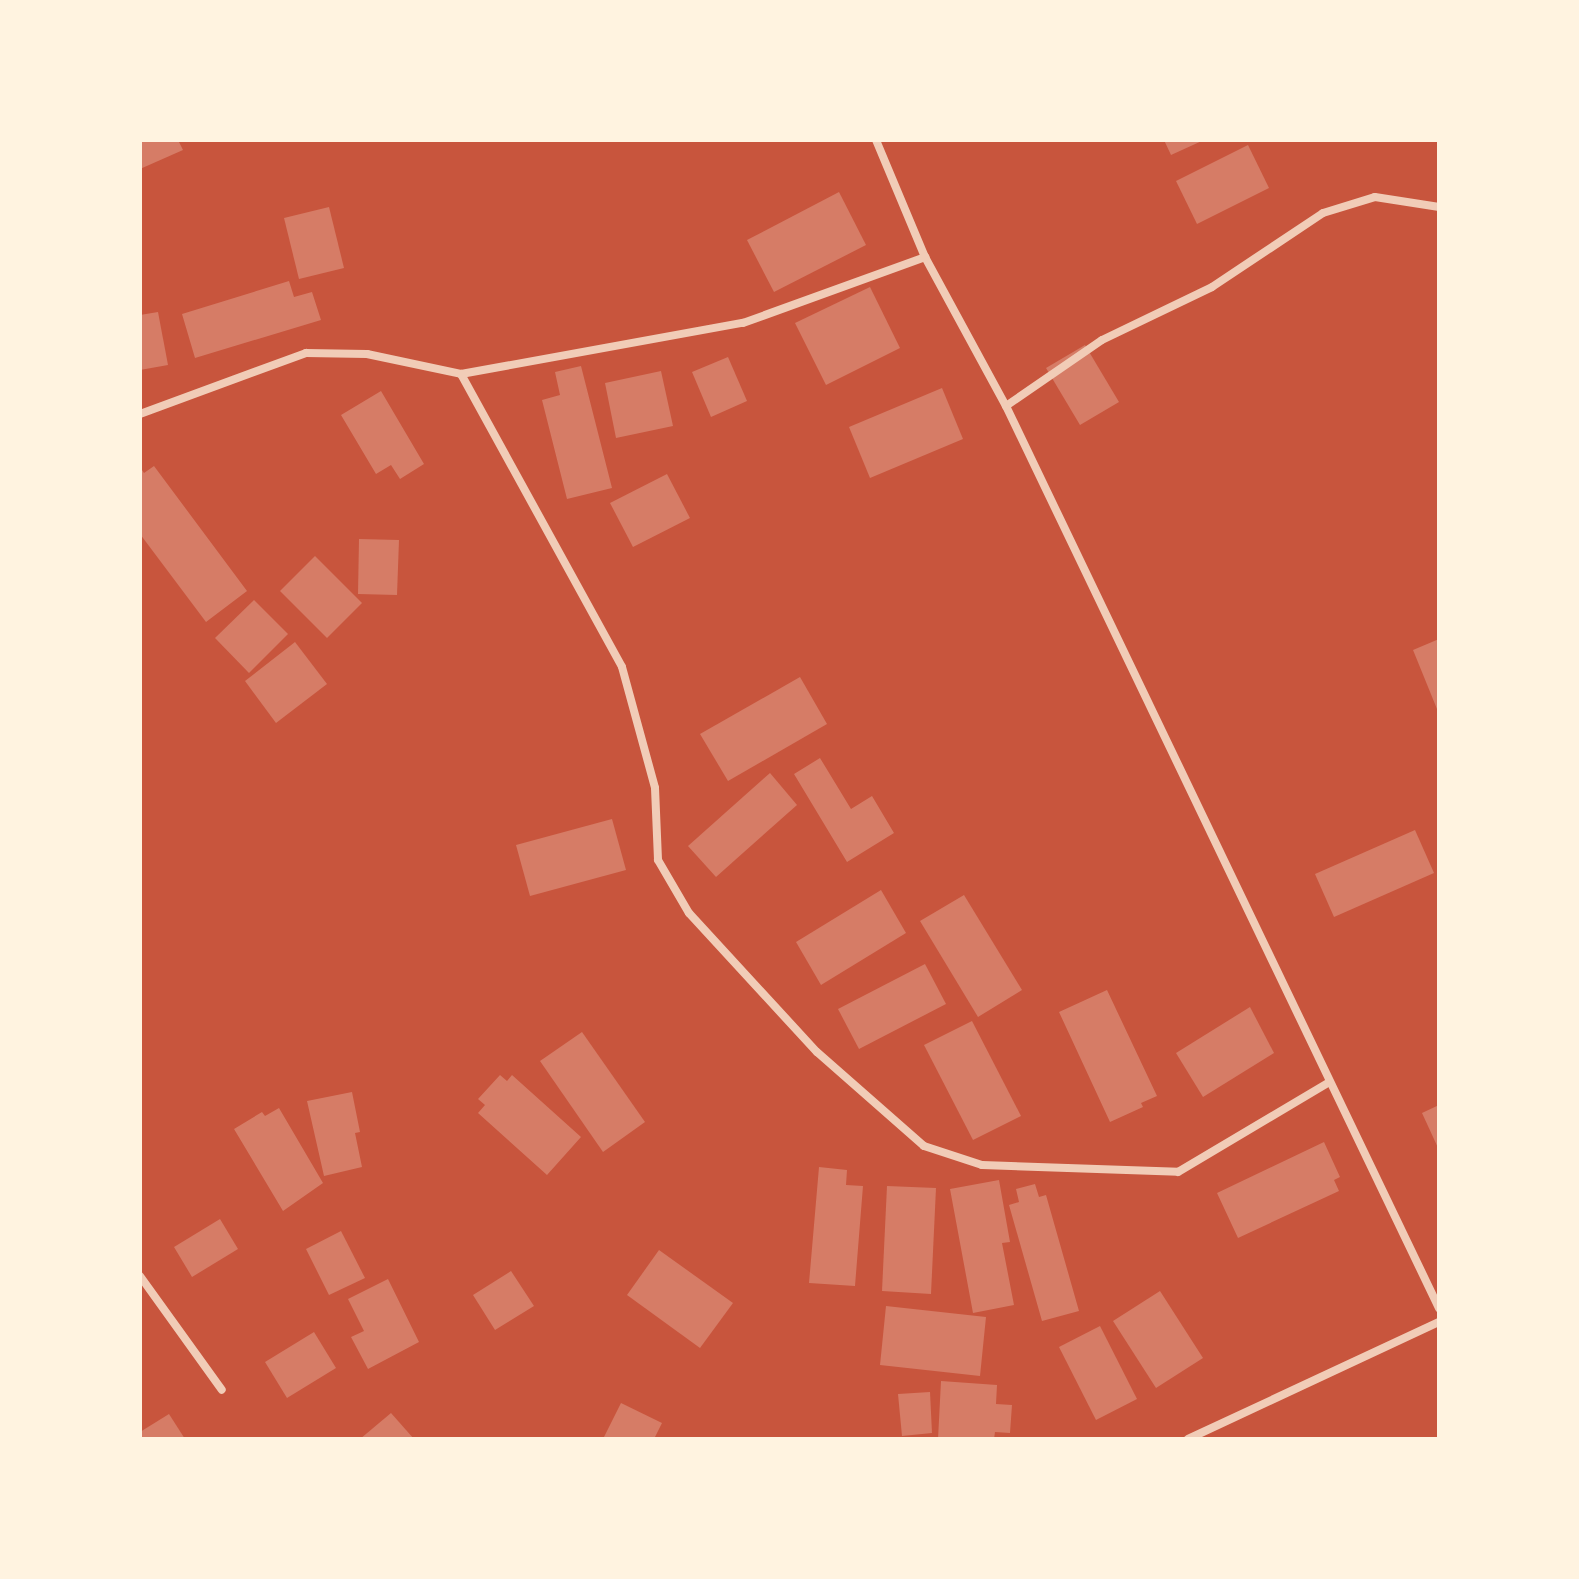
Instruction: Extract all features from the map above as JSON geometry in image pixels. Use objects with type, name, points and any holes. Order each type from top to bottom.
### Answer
[{"type":"street","points":[[876,140],[925,257],[1006,406],[1328,1083],[1439,1308]]},
{"type":"street","points":[[1006,406],[1102,340],[1212,287],[1323,213],[1375,197],[1439,207]]},
{"type":"street","points":[[140,414],[306,353],[367,354],[461,374],[743,323],[925,257]]},
{"type":"street","points":[[461,374],[622,667],[655,788],[658,860],[689,913],[817,1052],[924,1146],[982,1165],[1178,1172],[1328,1083]]},
{"type":"street","points":[[140,1276],[222,1390]]},
{"type":"street","points":[[1188,1439],[1439,1322]]},
{"type":"building","points":[[140,140],[178,140],[183,150],[140,169]]},
{"type":"building","points":[[1164,140],[1204,140],[1171,155]]},
{"type":"building","points":[[1248,145],[1269,188],[1197,224],[1176,181]]},
{"type":"building","points":[[839,192],[866,245],[774,292],[747,240]]},
{"type":"building","points":[[329,207],[344,268],[299,279],[284,218]]},
{"type":"building","points":[[289,281],[294,297],[312,292],[321,320],[195,358],[182,314]]},
{"type":"building","points":[[870,287],[900,348],[826,385],[795,323]]},
{"type":"building","points":[[158,312],[168,365],[140,370],[140,315]]},
{"type":"building","points":[[1085,345],[1119,402],[1080,425],[1046,368]]},
{"type":"building","points":[[728,357],[747,401],[711,417],[692,372]]},
{"type":"building","points":[[581,366],[612,488],[567,499],[542,400],[560,395],[555,372]]},
{"type":"building","points":[[661,371],[673,426],[616,438],[605,383]]},
{"type":"building","points":[[942,388],[963,439],[870,478],[849,427]]},
{"type":"building","points":[[381,391],[424,464],[400,479],[391,465],[376,474],[341,415]]},
{"type":"building","points":[[154,466],[247,591],[206,622],[140,534],[140,467],[144,473]]},
{"type":"building","points":[[667,474],[690,518],[633,547],[610,503]]},
{"type":"building","points":[[359,539],[399,540],[397,595],[358,594]]},
{"type":"building","points":[[315,556],[362,603],[327,638],[280,591]]},
{"type":"building","points":[[254,600],[288,634],[249,673],[215,638]]},
{"type":"building","points":[[1439,639],[1439,714],[1413,650]]},
{"type":"building","points":[[295,642],[327,684],[276,723],[245,681]]},
{"type":"building","points":[[800,677],[827,724],[728,781],[700,734]]},
{"type":"building","points":[[820,758],[851,809],[872,796],[894,833],[847,862],[794,774]]},
{"type":"building","points":[[770,773],[797,805],[716,877],[688,846]]},
{"type":"building","points":[[612,819],[626,870],[530,896],[516,845]]},
{"type":"building","points":[[1415,830],[1434,873],[1334,917],[1315,874]]},
{"type":"building","points":[[881,890],[906,933],[821,985],[796,942]]},
{"type":"building","points":[[964,895],[1022,990],[978,1017],[920,921]]},
{"type":"building","points":[[925,964],[946,1004],[859,1049],[838,1009]]},
{"type":"building","points":[[1107,990],[1157,1096],[1141,1103],[1143,1107],[1110,1122],[1059,1012]]},
{"type":"building","points":[[1250,1007],[1274,1053],[1203,1097],[1176,1053]]},
{"type":"building","points":[[972,1021],[1021,1116],[973,1140],[924,1045]]},
{"type":"building","points":[[582,1032],[645,1122],[603,1152],[540,1061]]},
{"type":"building","points":[[500,1075],[507,1081],[512,1075],[581,1137],[547,1175],[478,1113],[485,1105],[478,1099]]},
{"type":"building","points":[[352,1092],[360,1132],[355,1133],[362,1167],[324,1176],[307,1101]]},
{"type":"building","points":[[1439,1105],[1439,1150],[1422,1113]]},
{"type":"building","points":[[279,1108],[323,1183],[283,1211],[234,1129],[262,1112],[265,1116]]},
{"type":"building","points":[[1324,1142],[1340,1177],[1334,1180],[1339,1191],[1238,1238],[1217,1193]]},
{"type":"building","points":[[819,1167],[847,1170],[846,1185],[863,1186],[855,1286],[809,1283]]},
{"type":"building","points":[[999,1180],[1010,1242],[1002,1243],[1014,1305],[973,1313],[950,1189]]},
{"type":"building","points":[[1035,1184],[1039,1197],[1046,1195],[1079,1311],[1042,1321],[1009,1205],[1019,1202],[1016,1189]]},
{"type":"building","points":[[887,1186],[936,1188],[931,1294],[882,1291]]},
{"type":"building","points":[[220,1219],[238,1249],[192,1277],[174,1247]]},
{"type":"building","points":[[341,1231],[365,1278],[329,1295],[306,1249]]},
{"type":"building","points":[[659,1250],[733,1303],[700,1348],[627,1295]]},
{"type":"building","points":[[511,1271],[534,1306],[495,1330],[473,1295]]},
{"type":"building","points":[[388,1279],[419,1342],[368,1369],[351,1337],[364,1331],[348,1299]]},
{"type":"building","points":[[1160,1291],[1203,1358],[1156,1388],[1113,1321]]},
{"type":"building","points":[[886,1306],[986,1317],[980,1376],[880,1365]]},
{"type":"building","points":[[1100,1326],[1137,1399],[1096,1420],[1059,1347]]},
{"type":"building","points":[[314,1332],[336,1368],[287,1398],[265,1362]]},
{"type":"building","points":[[941,1381],[997,1385],[996,1404],[1012,1405],[1010,1433],[995,1432],[994,1439],[938,1439]]},
{"type":"building","points":[[930,1392],[932,1433],[902,1436],[898,1394]]},
{"type":"building","points":[[621,1403],[662,1423],[654,1439],[603,1439]]},
{"type":"building","points":[[391,1413],[414,1439],[360,1439]]},
{"type":"building","points":[[169,1414],[185,1439],[140,1439],[140,1432]]}]
